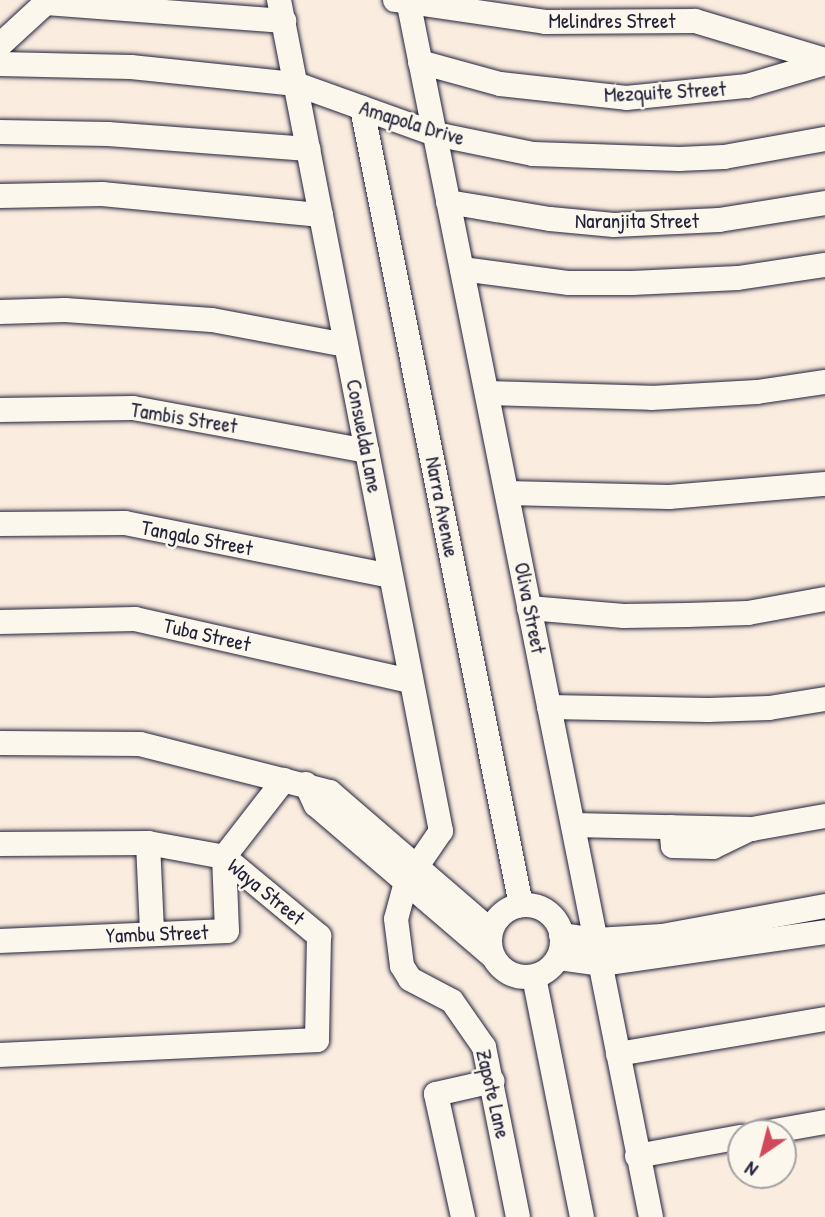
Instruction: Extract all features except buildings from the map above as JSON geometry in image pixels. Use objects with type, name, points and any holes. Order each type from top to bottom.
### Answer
[{"type":"street","points":[[0,45],[48,1],[281,10]]},
{"type":"street","name":"Melindres Street","points":[[404,1],[545,22],[695,21],[825,62]]},
{"type":"street","name":"Oliva Street","points":[[404,1],[421,62],[651,1217]]},
{"type":"street","name":"Consuelda Lane","points":[[281,10],[441,831],[412,875]]},
{"type":"street","name":"Mezquite Street","points":[[421,62],[513,86],[626,98],[747,86],[825,62]]},
{"type":"street","name":"Amapola Drive","points":[[0,64],[131,67],[296,84],[435,134],[533,154],[666,159],[723,157],[825,139]]},
{"type":"street","name":"Narra Avenue","points":[[362,108],[521,905]]},
{"type":"street","points":[[0,132],[108,134],[308,149]]},
{"type":"street","points":[[0,196],[102,194],[321,215]]},
{"type":"street","name":"Naranjita Street","points":[[448,202],[538,218],[614,225],[719,220],[825,203]]},
{"type":"street","points":[[462,269],[569,283],[619,283],[738,278],[825,265]]},
{"type":"street","points":[[0,312],[65,310],[212,320],[346,345]]},
{"type":"street","points":[[487,394],[664,397],[757,392],[825,382]]},
{"type":"street","name":"Tambis Street","points":[[0,410],[133,408],[367,451]]},
{"type":"street","points":[[507,493],[669,497],[825,484]]},
{"type":"street","name":"Tangalo Street","points":[[0,524],[125,523],[391,576]]},
{"type":"street","points":[[529,608],[624,616],[687,615],[748,613],[825,599]]},
{"type":"street","name":"Tuba Street","points":[[0,622],[135,619],[411,681]]},
{"type":"street","points":[[549,707],[720,710],[825,699]]},
{"type":"street","points":[[0,743],[139,744],[330,792],[510,974],[534,977],[547,972],[560,946]]},
{"type":"street","points":[[224,857],[295,782]]},
{"type":"street","points":[[573,825],[752,829],[825,817]]},
{"type":"street","points":[[148,843],[152,932]]},
{"type":"street","name":"Waya Street","points":[[0,844],[148,843],[224,857],[319,936],[317,1040],[0,1055]]},
{"type":"street","name":"Yambu Street","points":[[0,941],[152,932],[227,932],[224,857]]},
{"type":"street","points":[[412,875],[490,930]]},
{"type":"street","name":"Zapote Lane","points":[[412,875],[396,919],[405,974],[452,1002],[484,1047],[493,1081],[518,1217]]},
{"type":"street","points":[[492,956],[490,930],[502,912],[521,905],[545,911],[560,946],[601,964],[825,932]]},
{"type":"street","points":[[560,946],[596,940],[662,936],[825,906]]},
{"type":"street","points":[[534,977],[582,1217]]},
{"type":"street","points":[[618,1054],[825,1019]]},
{"type":"street","points":[[463,1217],[436,1094],[493,1081]]},
{"type":"street","points":[[797,1127],[825,1122]]},
{"type":"street","points":[[637,1156],[727,1140]]}]
